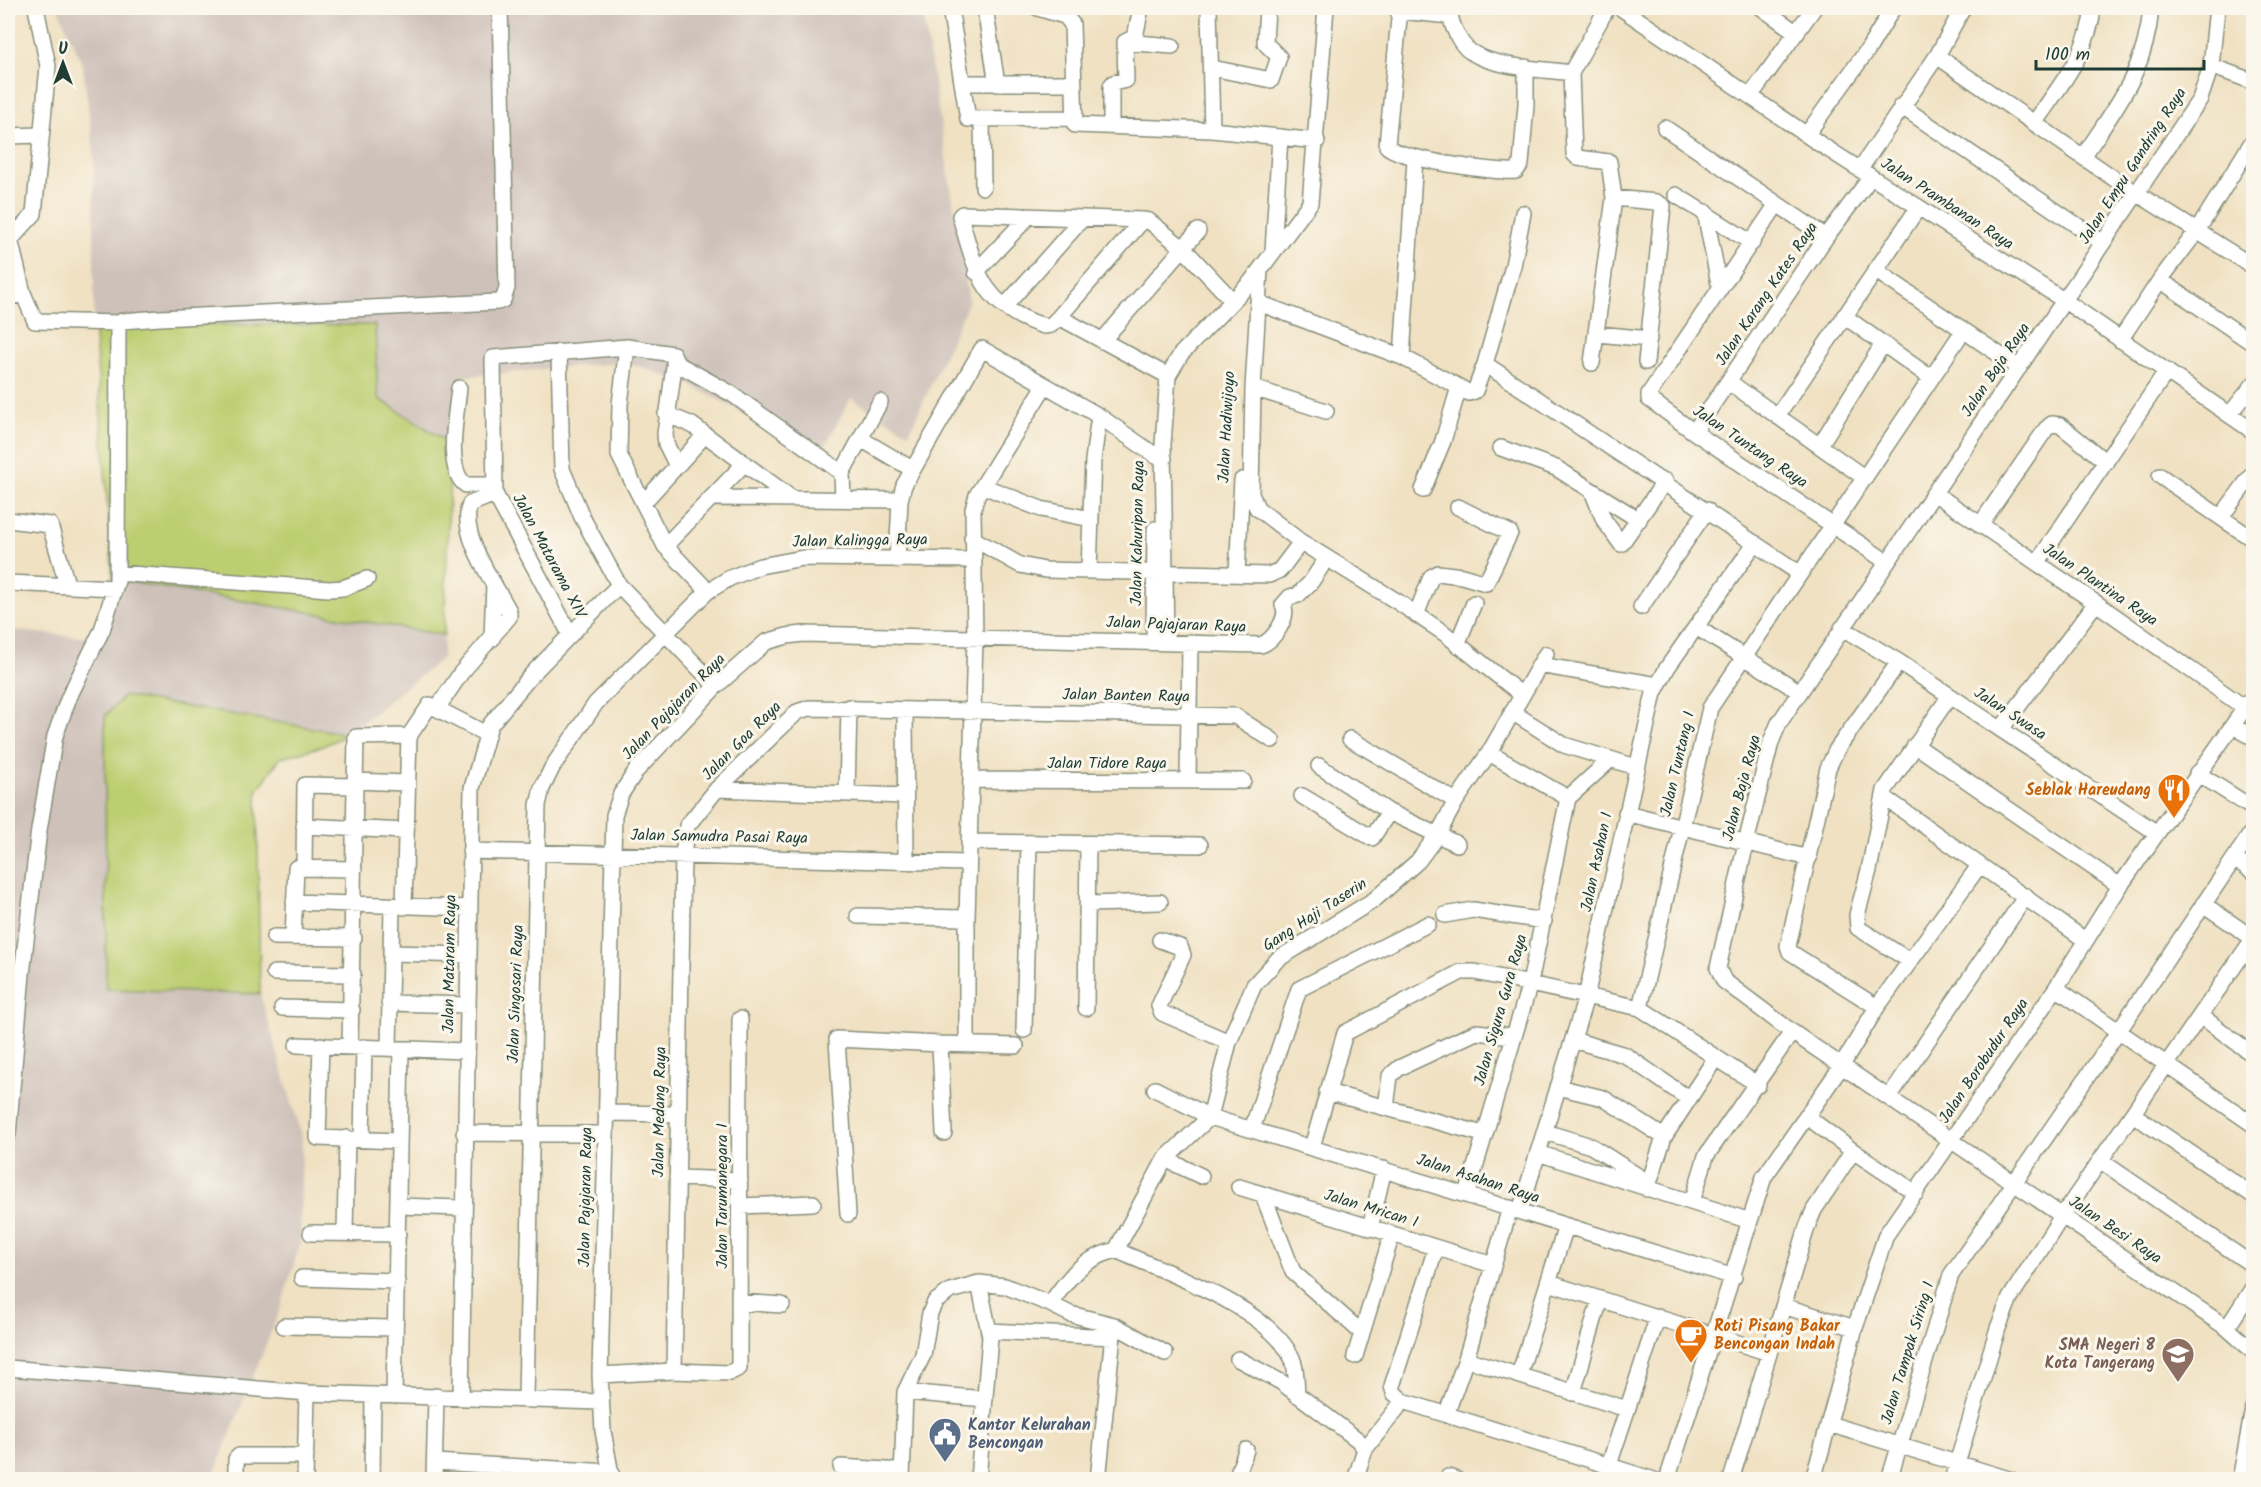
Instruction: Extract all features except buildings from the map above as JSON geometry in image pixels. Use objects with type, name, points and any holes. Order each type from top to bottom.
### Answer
[{"type":"street","points":[[36,8],[48,66],[34,214],[9,233],[23,293],[31,315],[37,322],[120,323],[160,318],[485,303],[503,300],[507,288],[500,8]]},
{"type":"street","points":[[950,8],[966,116],[970,119],[1074,121],[1212,130],[1317,141]]},
{"type":"street","points":[[985,8],[997,84]]},
{"type":"street","points":[[1038,8],[1065,15],[1072,24],[1074,121]]},
{"type":"street","points":[[1125,42],[1135,37],[1141,8]]},
{"type":"street","points":[[1209,8],[1212,130]]},
{"type":"street","points":[[1212,68],[1271,80],[1279,57],[1265,42],[1267,8]]},
{"type":"street","points":[[1231,299],[1183,248],[1153,223],[1143,220],[960,216],[976,272],[984,287],[1005,306],[1038,324],[1053,321],[1102,341],[1168,376],[1181,354],[1231,299],[1250,283],[1310,203],[1317,141],[1326,8]]},
{"type":"street","points":[[1592,363],[1598,334],[1614,198],[1609,162],[1578,158],[1574,154],[1571,73],[1606,8]]},
{"type":"street","name":"Jalan Prambanan Raya","points":[[1621,8],[1918,208],[2065,301],[2253,432]]},
{"type":"street","points":[[1762,8],[1797,33]]},
{"type":"street","points":[[1751,95],[1814,8]]},
{"type":"street","points":[[1807,134],[1869,48],[1893,8]]},
{"type":"street","name":"Jalan Karang Kates Raya","points":[[1694,432],[1826,237],[1865,173],[1901,106],[1937,56],[1963,8]]},
{"type":"street","points":[[2035,122],[2078,57],[2089,33],[2093,8]]},
{"type":"street","points":[[2083,156],[2126,92],[2141,63],[2149,31],[2151,8]]},
{"type":"street","name":"Jalan Empu Gandring Raya","points":[[2065,301],[2200,99],[2211,66],[2217,8]]},
{"type":"street","points":[[1526,67],[1526,105],[1518,169],[1512,172],[1414,159],[1392,151],[1388,146],[1400,9],[1452,12],[1453,26],[1471,52],[1504,63],[1571,73]]},
{"type":"street","points":[[1125,42],[1172,46]]},
{"type":"street","points":[[1112,125],[1112,84],[1125,81],[1127,78],[1125,42]]},
{"type":"street","points":[[1937,56],[2137,194],[2197,231],[2251,260]]},
{"type":"street","points":[[2211,66],[2253,82]]},
{"type":"street","points":[[963,84],[1073,84]]},
{"type":"street","points":[[1901,106],[2103,243]]},
{"type":"street","points":[[982,118],[983,187]]},
{"type":"street","points":[[1665,128],[1826,237]]},
{"type":"street","points":[[8,136],[41,135]]},
{"type":"street","points":[[1272,254],[1280,137]]},
{"type":"street","points":[[2120,340],[2160,280],[2197,231],[2253,139]]},
{"type":"street","points":[[1402,357],[1414,159]]},
{"type":"street","points":[[1676,195],[1752,243]]},
{"type":"street","points":[[1614,198],[1656,202],[1663,206],[1646,362]]},
{"type":"street","points":[[1720,289],[1778,204]]},
{"type":"street","points":[[1778,415],[1918,208]]},
{"type":"street","points":[[1705,212],[1720,289]]},
{"type":"street","points":[[1259,303],[1402,357],[1469,393],[1475,391],[1513,266],[1523,213]]},
{"type":"street","points":[[976,272],[1028,217]]},
{"type":"street","points":[[1005,306],[1083,218]]},
{"type":"street","points":[[1053,321],[1143,220]]},
{"type":"street","points":[[1102,341],[1198,231]]},
{"type":"street","points":[[1260,270],[1253,388],[1252,501],[1257,508],[1301,542],[1416,615],[1522,695]]},
{"type":"street","points":[[1875,270],[2019,368]]},
{"type":"street","points":[[2160,280],[2253,344]]},
{"type":"street","name":"Jalan Hadiwijoyo","points":[[1237,573],[1251,324],[1250,283]]},
{"type":"street","name":"Jalan Tuntang Raya","points":[[1720,289],[1649,396],[1654,405],[1887,562]]},
{"type":"street","points":[[8,298],[23,293]]},
{"type":"street","name":"Jalan Baja Raya","points":[[1953,1141],[1792,1032],[1724,981],[1719,973],[1719,956],[1771,742],[1800,692],[1842,628],[2065,301]]},
{"type":"street","points":[[1844,316],[1931,378]]},
{"type":"street","points":[[8,1134],[22,974],[47,774],[62,713],[102,630],[116,581],[117,340],[120,323]]},
{"type":"street","name":"Jalan Tuntang I","points":[[1640,1008],[1707,714],[1799,573],[1963,331]]},
{"type":"street","points":[[1598,334],[1649,339]]},
{"type":"street","points":[[1820,445],[1883,344]]},
{"type":"street","points":[[627,347],[620,404],[618,453],[665,546],[708,591]]},
{"type":"street","points":[[677,465],[666,442],[666,414],[675,356],[671,353],[627,347],[560,351],[564,474],[582,518],[619,585],[716,686]]},
{"type":"street","points":[[897,560],[900,500],[912,469],[982,350],[1161,452]]},
{"type":"street","name":"Jalan Matarama XIV","points":[[560,351],[493,358],[491,364],[495,489],[570,634]]},
{"type":"street","points":[[674,362],[732,394],[842,473]]},
{"type":"street","points":[[1485,364],[1665,481],[1799,573]]},
{"type":"street","points":[[2037,563],[2167,371]]},
{"type":"street","name":"Jalan Kahuripan Raya","points":[[1160,641],[1161,452],[1168,376]]},
{"type":"street","points":[[1729,382],[1865,478]]},
{"type":"street","points":[[2230,414],[2253,384]]},
{"type":"street","points":[[967,1045],[968,863],[975,639],[973,509],[983,486],[1044,387]]},
{"type":"street","points":[[1423,490],[1443,441],[1459,387]]},
{"type":"street","points":[[459,388],[453,454],[459,478],[466,485],[495,489]]},
{"type":"street","points":[[1253,388],[1326,411]]},
{"type":"street","points":[[843,499],[842,473],[880,402]]},
{"type":"street","points":[[666,414],[688,423],[790,497]]},
{"type":"street","points":[[1089,571],[1093,460],[1099,416]]},
{"type":"street","points":[[1980,525],[2052,424],[2060,424],[2106,462]]},
{"type":"street","points":[[643,503],[705,435]]},
{"type":"street","points":[[861,439],[912,469]]},
{"type":"street","points":[[1501,448],[1556,468],[1639,520]]},
{"type":"street","points":[[665,546],[715,498],[744,464]]},
{"type":"street","points":[[2221,518],[2253,472]]},
{"type":"street","points":[[2160,476],[2253,540]]},
{"type":"street","points":[[1592,491],[1604,520],[1621,544],[1665,481]]},
{"type":"street","points":[[983,486],[1041,509],[1091,519]]},
{"type":"street","points":[[438,707],[461,673],[492,639],[494,584],[471,539],[467,514],[470,504],[495,489]]},
{"type":"street","name":"Jalan Plantina Raya","points":[[1934,494],[2096,603],[2249,701]]},
{"type":"street","points":[[715,498],[790,497],[900,500]]},
{"type":"street","points":[[1416,615],[1431,577],[1438,573],[1462,576],[1486,583],[1510,533],[1458,507]]},
{"type":"street","points":[[1641,606],[1707,510]]},
{"type":"street","points":[[8,520],[50,525],[67,584]]},
{"type":"street","points":[[972,538],[1027,567],[1089,571],[1269,575],[1277,572],[1301,542]]},
{"type":"street","name":"Jalan Asahan I","points":[[1446,1415],[1466,1359],[1493,1265],[1538,1153],[1586,997],[1648,711],[1658,685],[1755,543]]},
{"type":"street","name":"Jalan Kalingga Raya","points":[[665,635],[708,591],[742,572],[782,561],[823,558],[973,560]]},
{"type":"street","name":"Jalan Pajajaran Raya","points":[[612,1475],[601,1402],[600,1375],[605,1134],[614,815],[627,784],[716,686],[766,642],[787,636],[1160,641],[1261,645],[1267,643],[1286,616],[1283,605],[1285,601],[1298,595],[1327,558]]},
{"type":"street","points":[[8,583],[67,584],[116,581],[329,589],[344,588],[367,579]]},
{"type":"street","name":"Jalan Mataram Raya","points":[[460,1396],[472,788],[486,734],[500,712],[570,634],[619,585]]},
{"type":"street","points":[[1457,645],[1474,603]]},
{"type":"street","points":[[2001,729],[2096,603]]},
{"type":"street","points":[[1696,627],[1800,692]]},
{"type":"street","name":"Jalan Swasa","points":[[1842,628],[1899,662],[2157,833]]},
{"type":"street","name":"Jalan Singosari Raya","points":[[526,1399],[538,801],[553,766],[596,703],[665,635]]},
{"type":"street","points":[[1188,781],[1190,642]]},
{"type":"street","name":"Gang Haji Taserin","points":[[1210,1117],[1229,1042],[1254,985],[1270,966],[1381,894],[1418,861],[1438,834],[1456,801],[1489,753],[1543,660],[1658,685]]},
{"type":"street","points":[[1877,1007],[1789,950],[1832,758],[1899,662]]},
{"type":"street","points":[[1910,961],[1857,926],[1857,915],[1887,786],[1949,697]]},
{"type":"street","name":"Jalan Borobudur Raya","points":[[1813,1479],[1855,1328],[1886,1235],[1953,1141],[2056,988],[2120,886],[2249,701]]},
{"type":"street","points":[[394,1395],[399,1140],[395,1048],[390,1003],[391,953],[405,831],[409,736],[430,705],[438,707],[486,734]]},
{"type":"street","points":[[847,794],[849,707]]},
{"type":"street","name":"Jalan Goa Raya","points":[[682,854],[687,826],[717,789],[797,712],[808,708],[849,707],[972,712]]},
{"type":"street","points":[[905,710],[906,860]]},
{"type":"street","name":"Jalan Banten Raya","points":[[972,712],[1237,717],[1272,740]]},
{"type":"street","points":[[1512,712],[1552,739],[1636,767]]},
{"type":"street","points":[[2233,726],[2253,738]]},
{"type":"street","points":[[345,1233],[354,1138],[357,1047],[352,1010],[356,737],[409,736]]},
{"type":"street","points":[[1350,739],[1456,801]]},
{"type":"street","points":[[1915,745],[2120,886]]},
{"type":"street","points":[[1489,753],[1568,798],[1610,760]]},
{"type":"street","points":[[1319,766],[1389,812],[1457,844]]},
{"type":"street","points":[[2197,773],[2253,808]]},
{"type":"street","name":"Jalan Tidore Raya","points":[[971,780],[1243,781]]},
{"type":"street","points":[[304,868],[305,785],[406,783]]},
{"type":"street","points":[[717,789],[904,796]]},
{"type":"street","points":[[1302,796],[1372,838],[1389,812]]},
{"type":"street","points":[[1884,797],[2085,940]]},
{"type":"street","name":"Jalan Sigura Gura Raya","points":[[1467,1194],[1483,1134],[1530,983],[1568,798]]},
{"type":"street","points":[[1626,813],[1809,858]]},
{"type":"street","points":[[304,826],[405,831]]},
{"type":"street","name":"Jalan Tampak Siring I","points":[[1889,1479],[1947,1282],[1961,1258],[2118,1032],[2253,829]]},
{"type":"street","points":[[969,842],[1088,846],[1200,845]]},
{"type":"street","points":[[1024,1030],[1029,843]]},
{"type":"street","points":[[1086,1008],[1088,846]]},
{"type":"street","name":"Jalan Samudra Pasai Raya","points":[[470,851],[538,854],[682,854],[968,863]]},
{"type":"street","name":"Jalan Medang Raya","points":[[674,1371],[682,854]]},
{"type":"street","points":[[2234,858],[2253,872]]},
{"type":"street","points":[[1667,1479],[1734,1277],[1764,1177],[1841,1066],[1877,1007],[1979,866]]},
{"type":"street","points":[[293,937],[296,868],[354,869]]},
{"type":"street","points":[[1889,1097],[2026,896]]},
{"type":"street","points":[[294,902],[470,908]]},
{"type":"street","points":[[1088,904],[1160,902]]},
{"type":"street","points":[[1952,1479],[2003,1313],[2062,1216],[2134,1115],[2253,939],[2203,904]]},
{"type":"street","points":[[1445,915],[1473,910],[1544,921]]},
{"type":"street","points":[[858,916],[967,918]]},
{"type":"street","points":[[1252,1129],[1299,989],[1428,924]]},
{"type":"street","points":[[274,937],[354,938]]},
{"type":"street","points":[[1160,940],[1180,947],[1183,955],[1159,1006],[1162,1012],[1229,1042]]},
{"type":"street","points":[[391,953],[469,955]]},
{"type":"street","points":[[274,972],[353,974]]},
{"type":"street","points":[[1312,1147],[1345,1033],[1369,1018],[1461,972],[1475,972],[1530,983],[1640,1008],[1758,1085]]},
{"type":"street","points":[[2056,988],[2253,1125]]},
{"type":"street","points":[[390,1003],[468,1005]]},
{"type":"street","points":[[282,1008],[352,1010]]},
{"type":"street","points":[[2201,1016],[2248,1052]]},
{"type":"street","name":"Jalan Tarumanegara I","points":[[674,1371],[736,1372],[739,1365],[741,1018]]},
{"type":"street","points":[[1386,1108],[1393,1071],[1476,1032],[1513,1036]]},
{"type":"street","points":[[1692,1202],[1706,1156],[1758,1085],[1792,1032]]},
{"type":"street","points":[[848,1214],[837,1039],[1016,1046]]},
{"type":"street","points":[[1573,1040],[1625,1055],[1689,1099]]},
{"type":"street","points":[[940,1044],[944,1133]]},
{"type":"street","points":[[297,1045],[466,1051]]},
{"type":"street","points":[[321,1045],[318,1138],[399,1140]]},
{"type":"street","points":[[1648,1186],[1664,1137],[1715,1059]]},
{"type":"street","points":[[1558,1087],[1603,1098],[1664,1137]]},
{"type":"street","name":"Jalan Asahan Raya","points":[[1155,1089],[1210,1117],[1734,1277]]},
{"type":"street","points":[[1327,1092],[1483,1134]]},
{"type":"street","points":[[606,1113],[678,1113]]},
{"type":"street","points":[[2134,1115],[2253,1196]]},
{"type":"street","points":[[1806,1116],[1916,1193]]},
{"type":"street","points":[[1116,1250],[1165,1159],[1210,1117]]},
{"type":"street","points":[[1545,1132],[1580,1141],[1604,1154],[1648,1186]]},
{"type":"street","points":[[464,1133],[605,1134]]},
{"type":"street","name":"Jalan Besi Raya","points":[[1953,1141],[2227,1328],[2253,1352]]},
{"type":"street","points":[[1731,1479],[1814,1210],[1853,1151]]},
{"type":"street","points":[[1538,1153],[1648,1186],[1750,1221]]},
{"type":"street","points":[[1596,1172],[1604,1154]]},
{"type":"street","points":[[1165,1159],[1201,1176]]},
{"type":"street","points":[[2101,1161],[2253,1266]]},
{"type":"street","points":[[1370,1228],[1384,1169]]},
{"type":"street","points":[[677,1178],[740,1180]]},
{"type":"street","name":"Jalan Mrican I","points":[[1239,1187],[1493,1265]]},
{"type":"street","points":[[1263,1195],[1293,1272],[1362,1333]]},
{"type":"street","points":[[740,1206],[813,1203]]},
{"type":"street","points":[[398,1206],[462,1208]]},
{"type":"street","points":[[1519,1375],[1566,1226]]},
{"type":"street","points":[[311,1233],[398,1234]]},
{"type":"street","points":[[1354,1356],[1392,1234]]},
{"type":"street","points":[[1436,1248],[1392,1386],[1394,1394],[1403,1401],[1654,1479]]},
{"type":"street","points":[[1050,1304],[1081,1264],[1097,1255],[1116,1250],[1250,1314],[1289,1353],[1294,1365],[1297,1395]]},
{"type":"street","points":[[302,1278],[397,1281]]},
{"type":"street","points":[[978,1479],[990,1330],[979,1283]]},
{"type":"street","points":[[841,1467],[902,1475],[905,1392],[923,1355],[930,1313],[935,1302],[950,1291],[979,1283],[1005,1286],[1165,1353]]},
{"type":"street","points":[[1549,1283],[1769,1353]]},
{"type":"street","points":[[2227,1328],[2253,1286]]},
{"type":"street","points":[[1573,1393],[1600,1299]]},
{"type":"street","points":[[739,1302],[782,1305]]},
{"type":"street","points":[[1783,1306],[1855,1328]]},
{"type":"street","points":[[1609,1465],[1658,1316]]},
{"type":"street","points":[[284,1326],[395,1328]]},
{"type":"street","points":[[990,1330],[1113,1331]]},
{"type":"street","points":[[1098,1479],[1113,1331]]},
{"type":"street","points":[[1238,1359],[1281,1382],[1358,1440],[1365,1449]]},
{"type":"street","points":[[1466,1359],[1627,1409]]},
{"type":"street","points":[[8,1368],[307,1393],[601,1402]]},
{"type":"street","points":[[600,1375],[674,1371]]},
{"type":"street","points":[[905,1392],[985,1399]]},
{"type":"street","points":[[306,1479],[307,1393]]},
{"type":"street","points":[[372,1479],[374,1395]]},
{"type":"street","points":[[434,1479],[436,1396]]},
{"type":"street","points":[[1355,1479],[1365,1449],[1403,1401]]},
{"type":"street","points":[[2240,1479],[2253,1404]]},
{"type":"street","points":[[1829,1424],[2013,1479]]},
{"type":"street","points":[[1236,1479],[1246,1450]]},
{"type":"street","points":[[236,1479],[236,1459],[239,1456],[306,1456]]},
{"type":"street","points":[[435,1462],[612,1475]]},
{"type":"shaded area","points":[[58,8],[922,8],[969,301],[909,433],[851,398],[821,453],[688,384],[627,362],[458,377],[451,444],[378,398],[374,325],[94,324],[94,153],[83,66]]},
{"type":"shaded area","points":[[113,579],[444,635],[442,658],[348,734],[125,697],[106,988],[260,994],[302,1137],[300,1244],[281,1307],[212,1479],[8,1479],[8,630],[90,638]]},
{"type":"green space","points":[[94,324],[375,325],[378,398],[451,444],[444,635],[113,579]]},
{"type":"green space","points":[[124,696],[348,734],[323,746],[280,758],[257,791],[260,994],[106,989],[105,716]]},
{"type":"place","name":"Seblak Hareudang","points":[[2174,819]]},
{"type":"place","name":"Roti Pisang Bakar Bencongan Indah","points":[[1691,1364]]},
{"type":"place","name":"SMA Negeri 8 Kota Tangerang","points":[[2178,1383]]},
{"type":"place","name":"Kantor Kelurahan Bencongan","points":[[945,1463]]}]
